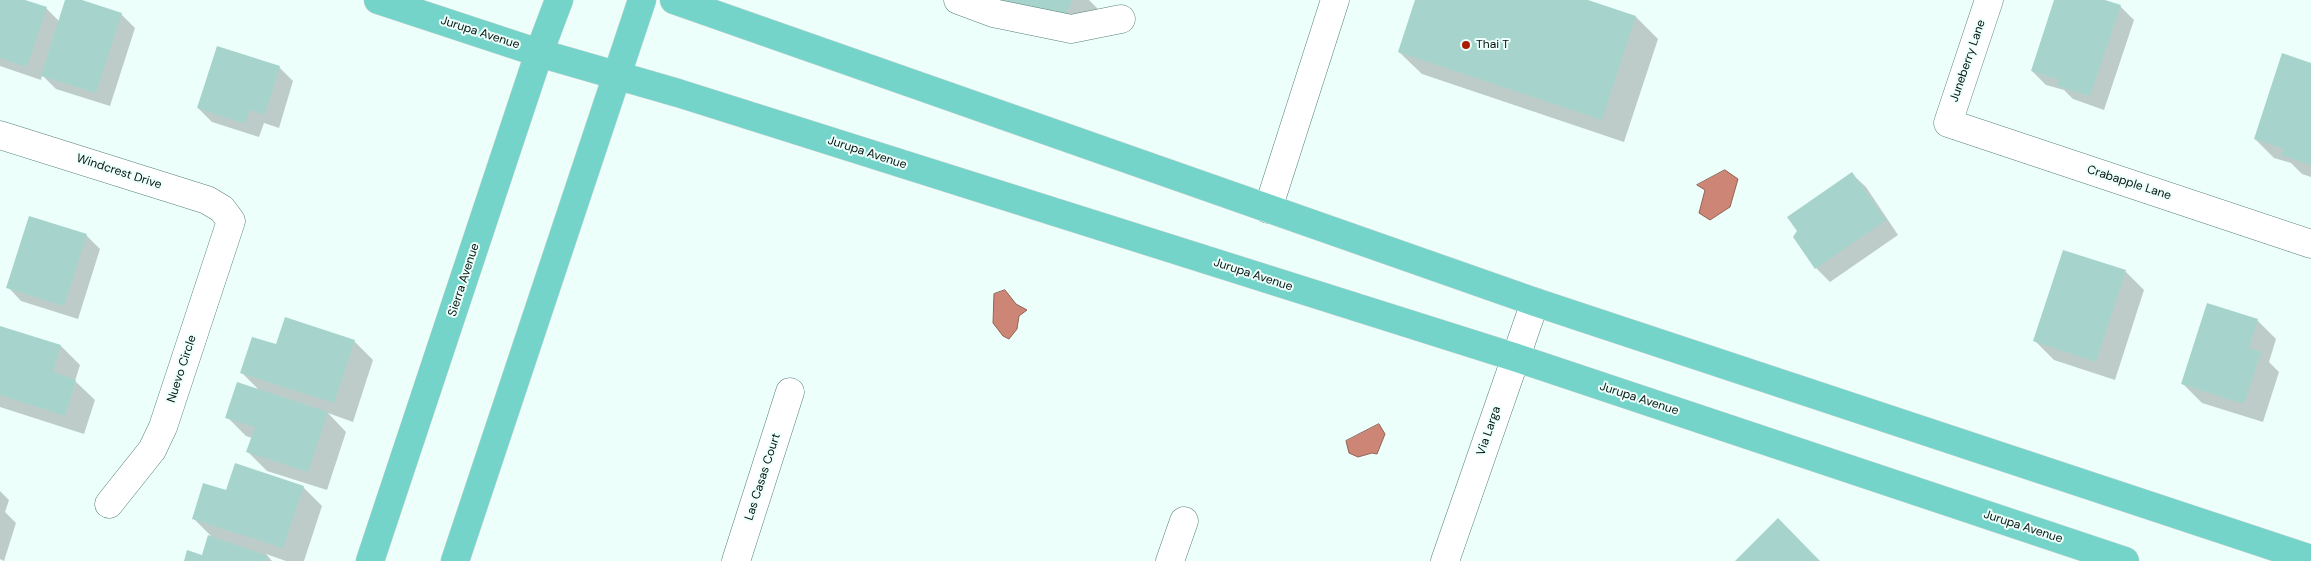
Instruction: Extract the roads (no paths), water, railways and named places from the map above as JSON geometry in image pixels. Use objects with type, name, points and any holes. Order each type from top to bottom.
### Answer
[{"type":"main road","name":"Jurupa Avenue","points":[[378,0],[539,53],[616,74],[1514,357],[2125,561]]},
{"type":"main road","name":"Sierra Avenue","points":[[370,561],[539,53],[559,0]]},
{"type":"main road","points":[[454,561],[642,0]]},
{"type":"main road","points":[[674,0],[1062,134],[1268,209],[1535,302],[2311,559]]},
{"type":"street","points":[[958,0],[993,14],[1071,29],[1121,19]]},
{"type":"street","points":[[1268,209],[1335,0]]},
{"type":"street","name":"Juneberry Lane","points":[[1948,123],[1989,0]]},
{"type":"street","name":"Crabapple Lane","points":[[1948,123],[2311,244]]},
{"type":"street","name":"Windcrest Drive","points":[[0,134],[207,200],[222,209],[231,221]]},
{"type":"street","name":"Nuevo Circle","points":[[109,504],[152,450],[163,427],[231,221]]},
{"type":"street","name":"Via Larga","points":[[1445,561],[1514,357],[1535,302]]},
{"type":"street","name":"Las Casas Court","points":[[736,561],[790,392]]},
{"type":"street","points":[[1170,561],[1184,521]]},
{"type":"place","name":"Thai T","points":[[1466,45]]}]
